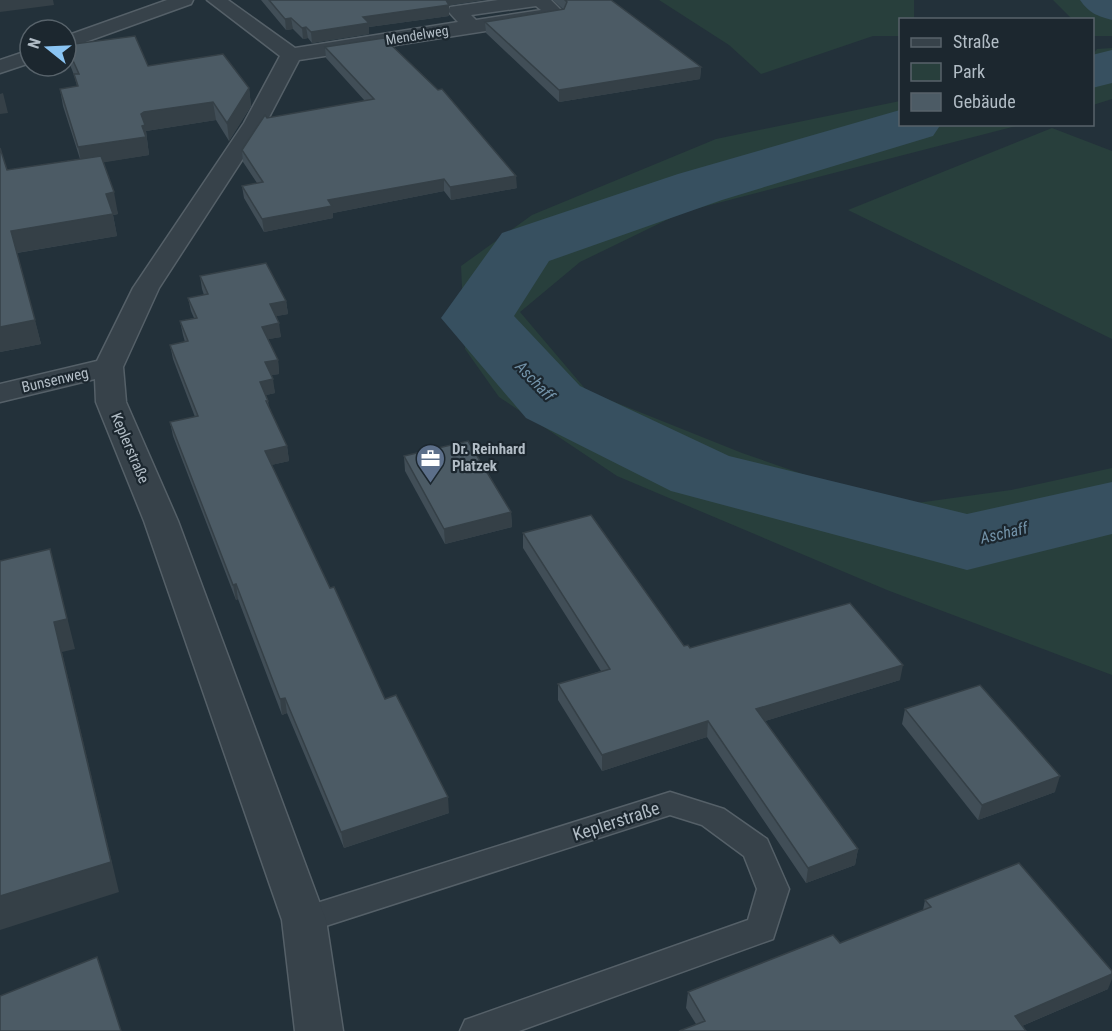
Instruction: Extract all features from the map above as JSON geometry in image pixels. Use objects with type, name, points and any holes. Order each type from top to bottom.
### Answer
[{"type":"street","points":[[78,39],[184,0]]},
{"type":"street","points":[[216,0],[291,55]]},
{"type":"street","name":"Mendelweg","points":[[291,55],[472,26],[457,11],[540,0]]},
{"type":"street","name":"Keplerstraße","points":[[291,55],[255,123],[146,288],[109,367],[111,402],[161,521],[304,920],[319,1031]]},
{"type":"street","points":[[0,67],[18,60]]},
{"type":"street","name":"Bunsenweg","points":[[0,393],[109,367]]},
{"type":"lane","name":"Keplerstraße","points":[[304,920],[670,803],[713,817],[756,848],[773,889],[762,929],[477,1031]]},
{"type":"green space","points":[[659,0],[914,0],[914,18],[899,18],[899,36],[873,36],[761,74],[729,45]]},
{"type":"green space","points":[[1053,0],[1112,0],[1112,36],[1094,36],[1094,18],[1071,18]]},
{"type":"green space","points":[[1112,48],[1112,99],[1094,105],[1094,53],[1097,49]]},
{"type":"green space","points":[[899,101],[899,126],[1016,126],[683,212],[580,262],[520,312],[587,391],[742,453],[895,506],[1011,490],[1112,468],[1112,675],[887,590],[617,476],[499,397],[465,349],[461,266],[532,215],[716,139]]},
{"type":"green space","points":[[1052,128],[1112,151],[1112,339],[848,210]]},
{"type":"building","points":[[269,0],[446,0],[449,5],[363,17],[369,23],[311,32],[306,27],[302,28],[291,18],[285,19]]},
{"type":"building","points":[[565,0],[611,0],[701,67],[559,90],[485,22],[564,9],[567,2]]},
{"type":"building","points":[[135,36],[148,66],[223,54],[249,88],[227,123],[213,102],[144,112],[141,114],[146,137],[78,147],[60,89],[78,86],[75,78],[78,78],[79,74],[78,43]]},
{"type":"building","points":[[384,38],[438,90],[442,89],[516,176],[450,187],[444,179],[328,200],[332,206],[262,219],[242,186],[263,182],[242,150],[265,115],[267,118],[374,99],[325,47]]},
{"type":"building","points":[[0,148],[7,170],[101,156],[114,192],[106,194],[113,214],[11,231],[35,320],[0,327]]},
{"type":"building","points":[[266,263],[286,301],[270,304],[279,323],[262,327],[278,360],[265,362],[273,379],[260,382],[268,401],[266,401],[287,446],[265,451],[330,588],[334,587],[385,699],[396,695],[448,797],[341,832],[285,698],[280,699],[170,422],[198,416],[170,345],[188,341],[180,321],[197,318],[188,298],[208,294],[200,276]]},
{"type":"building","points":[[468,441],[511,512],[444,529],[404,456]]},
{"type":"building","points":[[591,515],[684,646],[688,645],[690,648],[850,603],[903,665],[756,709],[858,849],[808,868],[708,721],[602,755],[558,684],[610,669],[523,533]]},
{"type":"building","points":[[50,549],[67,619],[54,622],[111,862],[0,896],[0,561]]},
{"type":"building","points":[[980,685],[1060,776],[982,805],[905,709]]},
{"type":"building","points":[[1019,863],[1112,971],[1112,974],[1015,1016],[1026,1031],[679,1031],[705,1021],[688,992],[833,935],[840,943],[931,907],[925,900]]},
{"type":"building","points":[[97,957],[121,1031],[0,1031],[0,996]]},
{"type":"waterway","name":"Aschaff","points":[[1104,0],[1112,5]]},
{"type":"waterway","name":"Aschaff","points":[[1094,71],[1112,66]]},
{"type":"waterway","name":"Aschaff","points":[[906,126],[700,187],[525,247],[477,318],[553,402],[700,474],[967,542],[1112,508]]},
{"type":"place","name":"Dr. Reinhard Platzek","points":[[431,484]]}]
